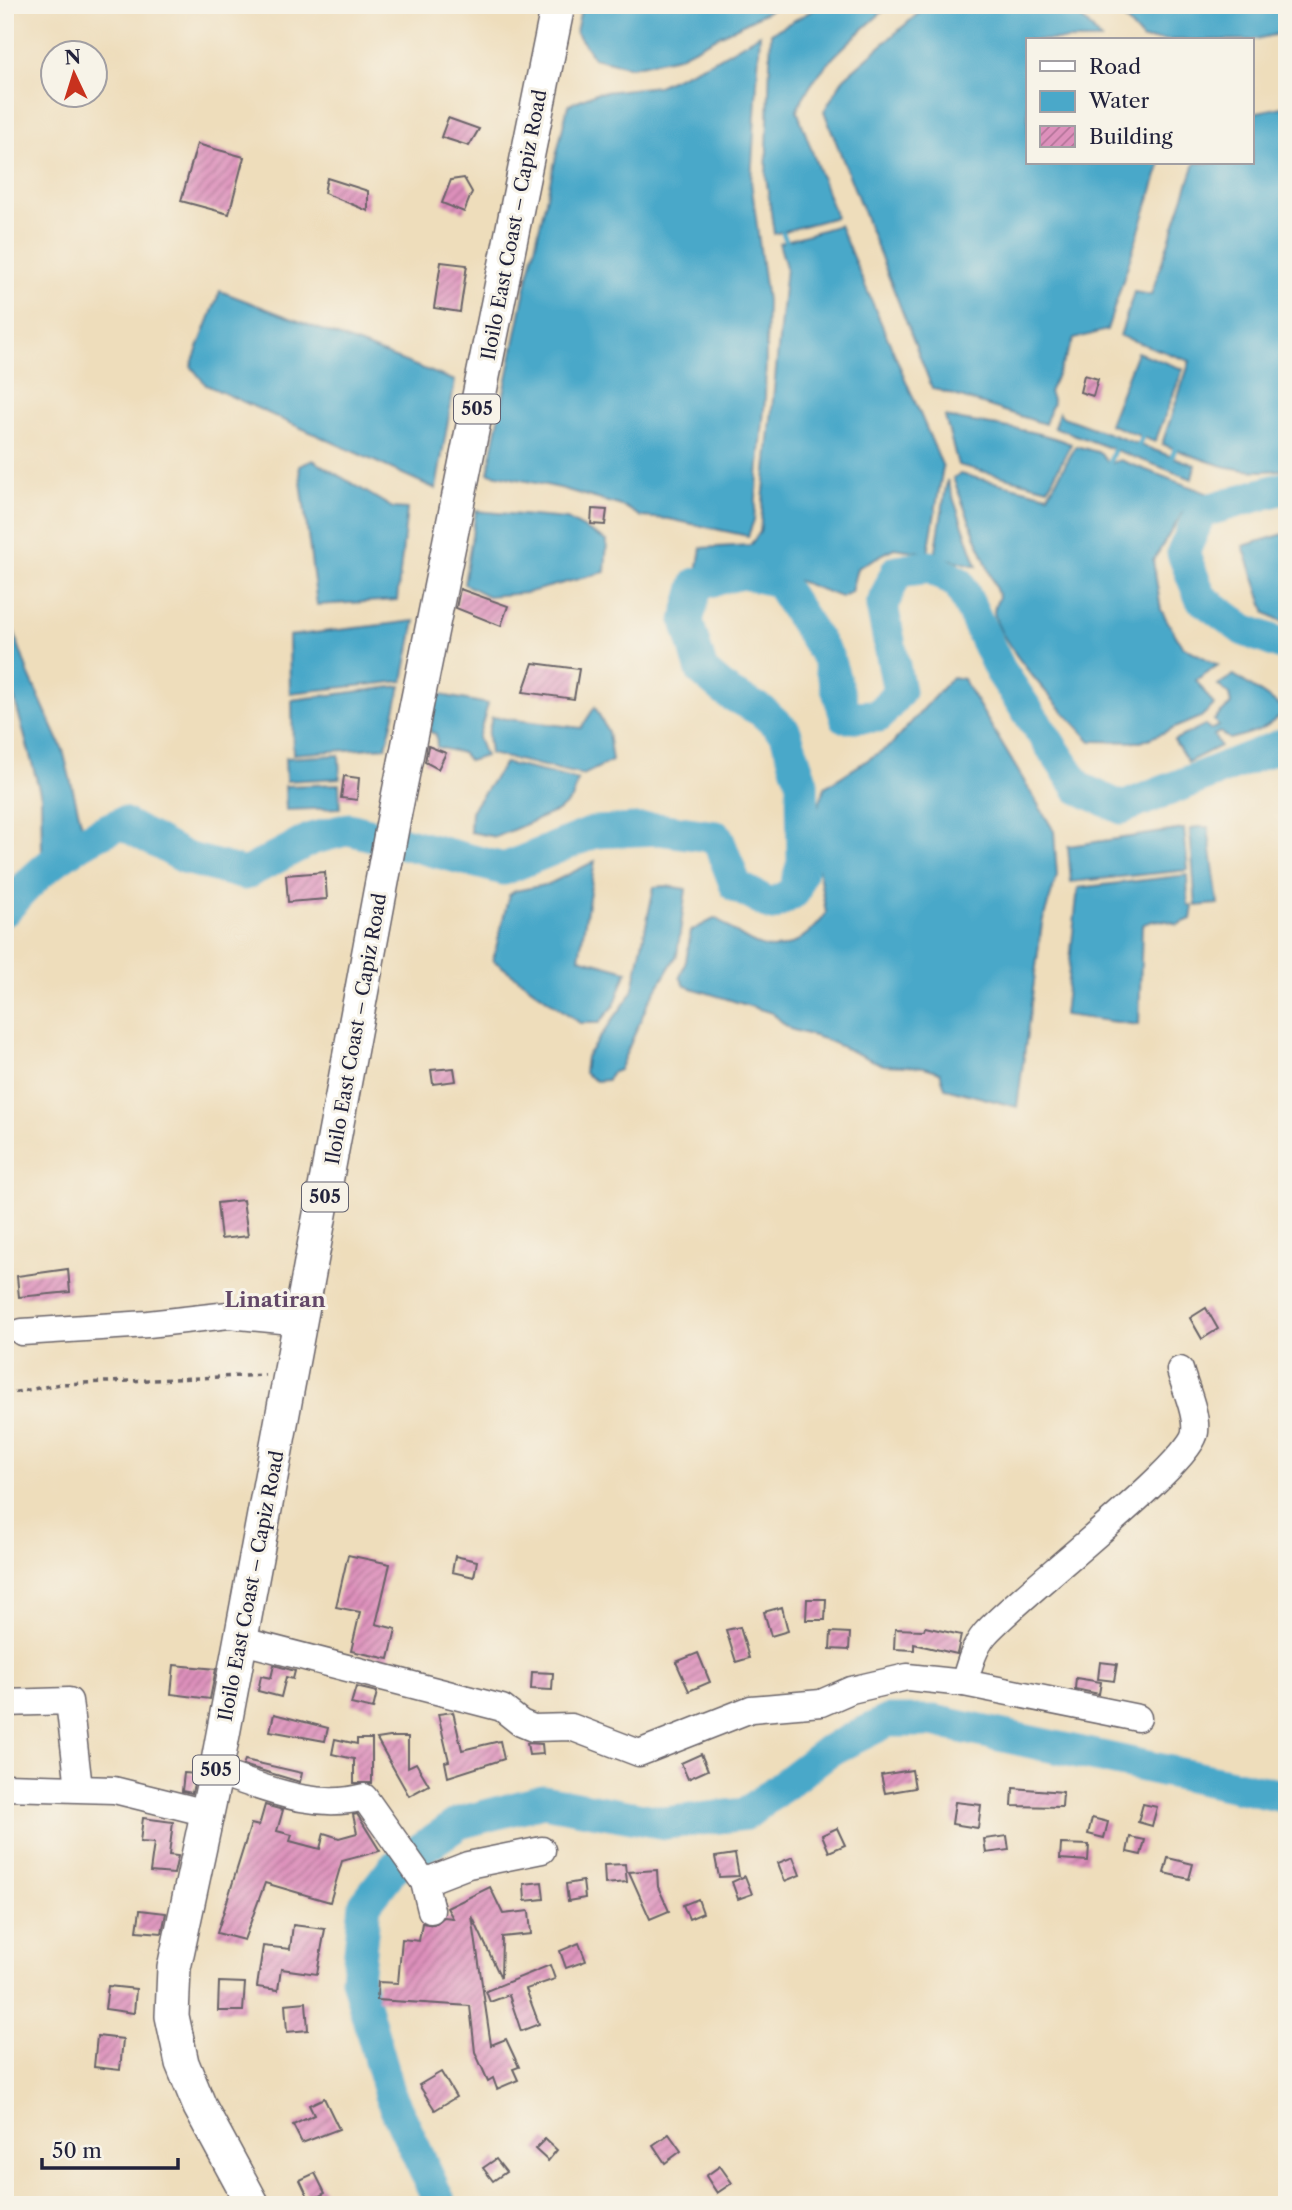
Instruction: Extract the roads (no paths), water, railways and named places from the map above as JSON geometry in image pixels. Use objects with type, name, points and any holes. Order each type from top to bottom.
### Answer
[{"type":"main road","name":"Iloilo East Coast – Capiz Road","points":[[253,2205],[200,2107],[182,2063],[172,2016],[174,1968],[216,1772],[396,812],[558,5]]},
{"type":"street","points":[[22,1332],[148,1324],[229,1315],[302,1322]]},
{"type":"street","points":[[964,1683],[983,1636],[1014,1604],[1137,1499],[1191,1444],[1194,1422],[1180,1370]]},
{"type":"street","points":[[239,1640],[502,1708],[521,1723],[533,1728],[571,1727],[639,1753],[751,1709],[797,1708],[821,1703],[851,1690],[907,1677],[964,1683],[1138,1718]]},
{"type":"street","points":[[5,1703],[69,1701],[79,1788]]},
{"type":"street","points":[[216,1772],[313,1802],[344,1802],[364,1797],[417,1873],[431,1910]]},
{"type":"street","points":[[5,1787],[114,1790],[207,1814]]},
{"type":"street","points":[[417,1873],[542,1850]]},
{"type":"water","points":[[582,5],[780,5],[678,57],[631,67],[594,58],[576,32]]},
{"type":"water","points":[[822,5],[890,5],[825,66],[797,110],[836,217],[774,234],[766,177],[771,33]]},
{"type":"water","points":[[928,5],[1062,5],[1087,23],[1099,38],[1026,38],[1026,164],[1161,164],[1107,330],[1074,339],[1049,392],[1053,402],[1045,424],[932,388],[824,111],[844,78]]},
{"type":"water","points":[[1112,5],[1287,5],[1287,32],[1254,40],[1141,38]]},
{"type":"water","points":[[760,34],[751,181],[767,301],[765,399],[754,520],[748,536],[669,519],[641,517],[625,507],[560,488],[488,473],[525,290],[568,105],[596,93],[658,86],[719,58]]},
{"type":"water","points":[[1287,106],[1287,469],[1270,471],[1223,466],[1162,444],[1190,361],[1120,336],[1134,292],[1151,295],[1195,164],[1254,164],[1254,113]]},
{"type":"water","points":[[839,225],[943,467],[928,553],[894,548],[857,568],[851,592],[841,597],[753,564],[697,572],[701,548],[750,545],[760,532],[786,267],[779,243]]},
{"type":"water","points":[[220,291],[455,381],[436,489],[206,385],[191,366]]},
{"type":"water","points":[[1137,352],[1183,369],[1155,442],[1109,424]]},
{"type":"water","points":[[1059,412],[1063,417],[1195,465],[1192,479],[1054,427]]},
{"type":"water","points":[[945,417],[1026,431],[1071,444],[1048,488],[958,465]]},
{"type":"water","points":[[1076,446],[1101,453],[1109,464],[1120,460],[1209,494],[1183,512],[1153,561],[1161,610],[1182,646],[1218,665],[1196,680],[1214,705],[1201,717],[1141,742],[1091,741],[1051,698],[1007,642],[994,612],[999,597],[953,478],[960,474],[1048,495]]},
{"type":"water","points":[[313,460],[393,508],[407,509],[397,600],[317,605],[299,466]]},
{"type":"water","points":[[947,480],[977,566],[935,556]]},
{"type":"water","points":[[476,511],[567,519],[607,541],[605,572],[526,593],[488,596],[464,584]]},
{"type":"water","points":[[1287,533],[1287,624],[1266,613],[1243,546]]},
{"type":"water","points":[[5,606],[29,675],[63,750],[85,838],[42,852],[41,796],[5,664]]},
{"type":"water","points":[[415,621],[403,681],[290,693],[289,636]]},
{"type":"water","points":[[1234,675],[1286,710],[1273,722],[1253,732],[1229,739],[1220,732],[1214,735],[1220,746],[1188,762],[1174,740],[1205,725],[1210,730],[1218,726],[1214,720],[1231,704],[1229,695],[1218,685]]},
{"type":"water","points":[[952,677],[963,679],[1054,831],[1057,876],[1042,923],[1017,1107],[945,1088],[940,1072],[924,1067],[883,1065],[824,1039],[790,1029],[772,1013],[685,986],[680,977],[686,961],[691,931],[716,918],[747,940],[769,948],[791,944],[818,924],[826,913],[811,827],[825,787],[891,745]]},
{"type":"water","points":[[401,686],[386,747],[293,754],[292,700]]},
{"type":"water","points":[[441,695],[488,704],[478,738],[485,756],[469,761],[462,753],[437,747],[436,734],[430,732],[435,697]]},
{"type":"water","points":[[595,707],[608,732],[612,761],[583,775],[490,754],[488,735],[492,717],[581,728]]},
{"type":"water","points":[[339,755],[340,778],[286,781],[285,758]]},
{"type":"water","points":[[505,763],[578,780],[572,799],[560,810],[496,837],[470,832],[471,811]]},
{"type":"water","points":[[339,784],[340,808],[286,810],[285,786]]},
{"type":"water","points":[[1208,827],[1218,904],[1196,906],[1190,830]]},
{"type":"water","points":[[1184,829],[1188,870],[1071,882],[1068,846]]},
{"type":"water","points":[[595,861],[579,958],[627,971],[614,1006],[599,1023],[580,1023],[493,960],[509,895],[515,891],[549,884]]},
{"type":"water","points":[[1187,875],[1188,905],[1193,906],[1191,919],[1177,925],[1160,920],[1142,925],[1139,1025],[1064,1015],[1078,888]]},
{"type":"water","points":[[654,887],[686,889],[677,955],[648,1003],[619,1070],[611,1073],[607,1080],[596,1081],[584,1073],[586,1057],[632,993]]},
{"type":"waterway","points":[[783,233],[786,241]]},
{"type":"waterway","points":[[1139,444],[1142,437]]},
{"type":"waterway","points":[[1172,457],[1175,449]]},
{"type":"waterway","points":[[1109,464],[1114,450]]},
{"type":"waterway","points":[[1287,487],[1201,512],[1183,553],[1201,598],[1244,630],[1287,646]]},
{"type":"waterway","points":[[5,910],[31,882],[58,859],[88,839],[122,823],[186,858],[245,874],[311,839],[349,829],[504,869],[595,832],[658,829],[717,837],[736,886],[772,905],[794,892],[803,863],[802,783],[785,732],[762,711],[728,693],[702,671],[687,621],[697,584],[742,573],[778,581],[828,658],[846,717],[879,716],[899,691],[882,606],[897,571],[930,567],[959,583],[1000,670],[1079,788],[1122,808],[1287,743]]},
{"type":"waterway","points":[[441,2205],[390,2095],[357,1979],[365,1904],[393,1868],[459,1823],[543,1801],[665,1823],[746,1814],[828,1751],[888,1721],[934,1721],[1287,1797]]},
{"type":"district","name":"Linatiran","points":[[275,1299]]}]
